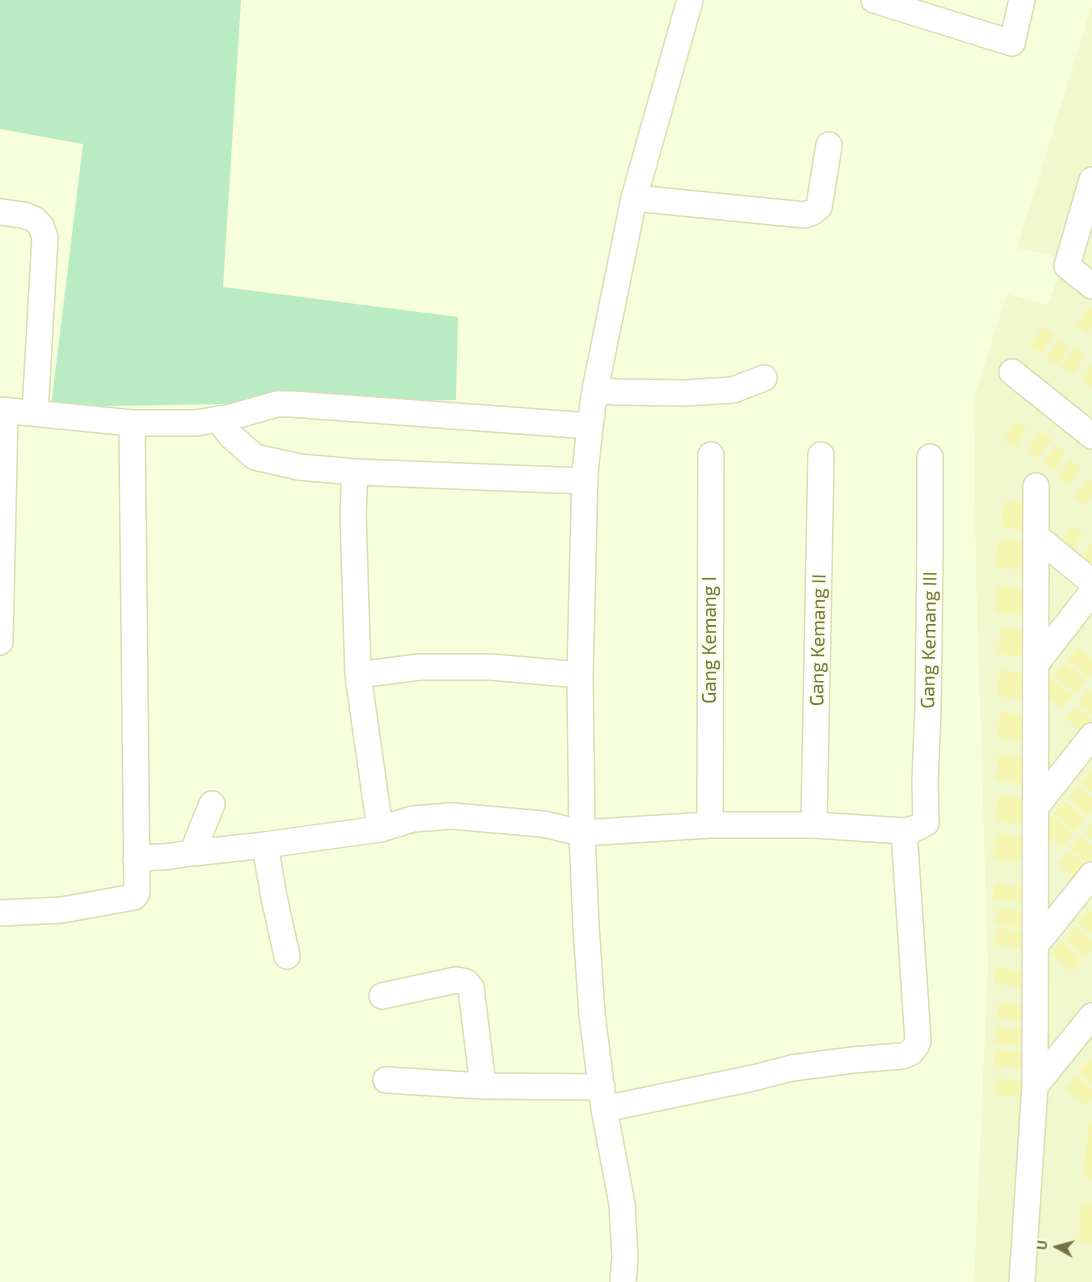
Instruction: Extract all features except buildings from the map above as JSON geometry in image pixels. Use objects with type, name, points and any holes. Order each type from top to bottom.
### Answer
[{"type":"street","points":[[623,1282],[625,1258],[622,1204],[603,1098],[592,1014],[586,926],[582,833],[580,675],[585,480],[590,426],[596,390],[634,198],[690,0]]},
{"type":"street","points":[[874,0],[926,8],[1012,43],[1022,0]]},
{"type":"street","points":[[634,198],[805,215],[819,207],[829,145]]},
{"type":"street","points":[[1092,180],[1067,266],[1092,286]]},
{"type":"street","points":[[0,212],[24,215],[34,219],[41,226],[45,237],[35,413]]},
{"type":"street","points":[[1012,372],[1092,436]]},
{"type":"street","points":[[596,390],[616,392],[733,390],[764,378]]},
{"type":"street","points":[[0,642],[3,410],[132,423],[196,423],[231,417],[277,404],[590,426]]},
{"type":"street","points":[[218,420],[231,436],[255,456],[299,467],[354,472],[585,480]]},
{"type":"street","points":[[0,913],[62,910],[134,897],[136,895],[132,423]]},
{"type":"street","name":"Gang Kemang I","points":[[710,825],[711,455]]},
{"type":"street","name":"Gang Kemang II","points":[[814,825],[821,455]]},
{"type":"street","name":"Gang Kemang III","points":[[386,1080],[483,1086],[603,1098],[753,1078],[792,1068],[902,1056],[910,1053],[918,1041],[915,827],[925,782],[928,709],[930,457]]},
{"type":"street","points":[[354,472],[353,513],[358,675],[380,829]]},
{"type":"street","points":[[1022,1282],[1035,1086],[1036,486]]},
{"type":"street","points":[[1036,536],[1092,582]]},
{"type":"street","points":[[1036,664],[1092,592]]},
{"type":"street","points":[[358,675],[419,667],[482,667],[580,675]]},
{"type":"street","points":[[1035,808],[1092,736]]},
{"type":"street","points":[[192,853],[212,804]]},
{"type":"street","points":[[136,860],[265,846],[380,829],[413,819],[451,816],[543,824],[582,833],[710,825],[915,827]]},
{"type":"street","points":[[265,846],[287,956]]},
{"type":"street","points":[[1035,946],[1092,874]]},
{"type":"street","points":[[382,996],[456,980],[466,982],[471,988],[483,1086]]},
{"type":"street","points":[[1035,1086],[1092,1016]]},
{"type":"shaded area","points":[[0,0],[241,0],[223,287],[458,317],[456,400],[51,407],[83,144],[0,129]]},
{"type":"shaded area","points":[[1092,4],[1092,1282],[974,1282],[988,966],[976,578],[974,397],[1007,294],[1048,305],[1065,258],[1017,248]]}]
